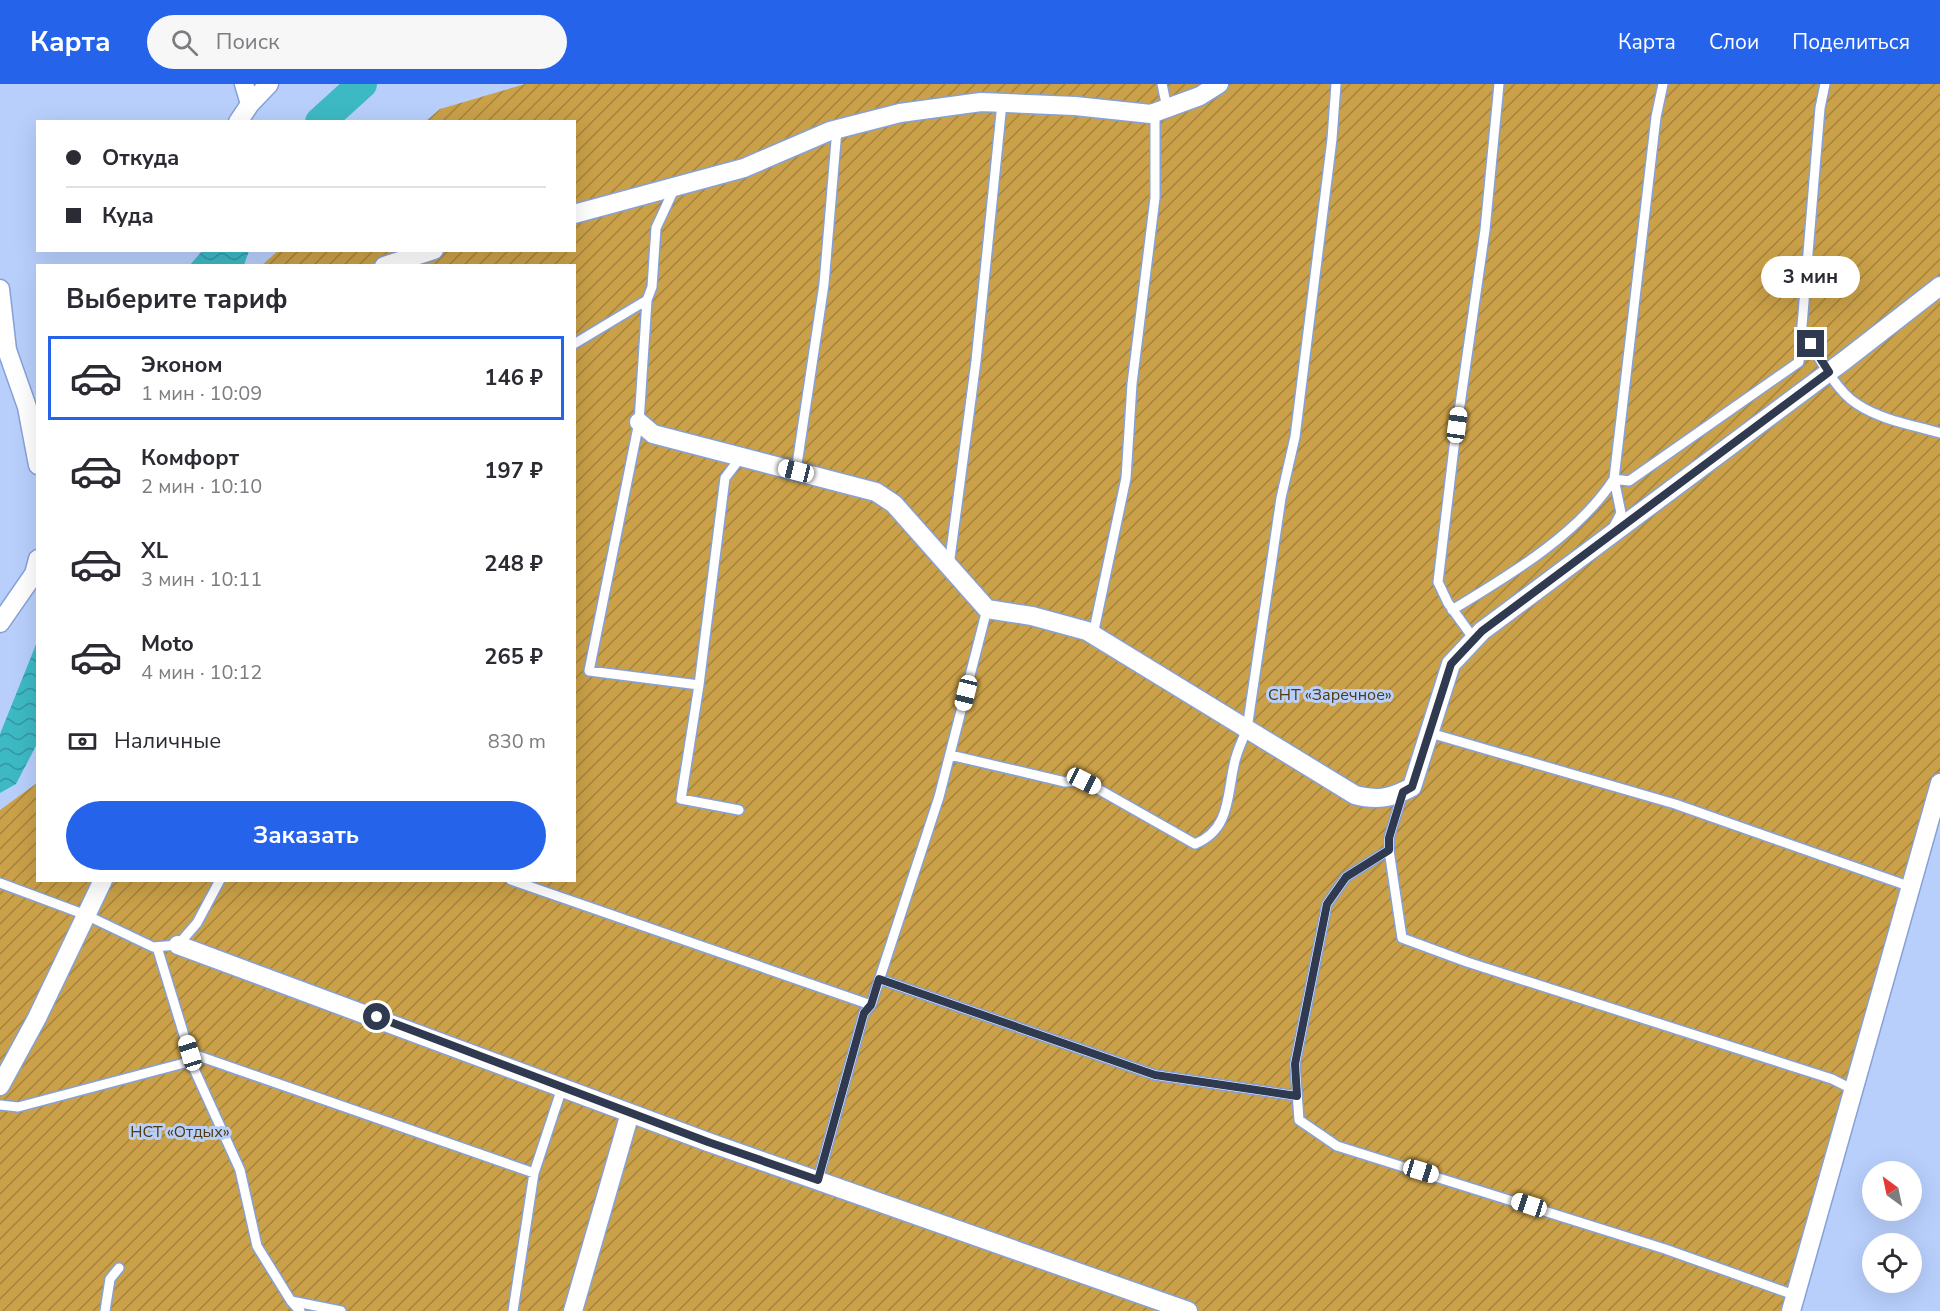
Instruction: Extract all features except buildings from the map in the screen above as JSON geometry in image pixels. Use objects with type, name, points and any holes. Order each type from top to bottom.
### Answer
[{"type":"street","points":[[244,84],[250,104]]},
{"type":"street","points":[[239,120],[250,104],[269,84]]},
{"type":"street","points":[[576,213],[744,168],[837,129],[900,113],[981,102],[1161,110],[1200,96],[1219,84]]},
{"type":"street","points":[[390,264],[424,252]]},
{"type":"street","points":[[639,422],[653,434],[876,492],[894,504],[987,609],[1032,616],[1087,630],[1355,795],[1372,799],[1395,797],[1412,787],[1451,664],[1474,639],[1940,286]]},
{"type":"street","points":[[0,289],[7,350],[27,407],[36,454]]},
{"type":"street","points":[[0,623],[34,574],[36,566]]},
{"type":"street","points":[[1794,1304],[1940,783]]},
{"type":"street","points":[[0,1086],[37,1018],[102,882]]},
{"type":"street","points":[[178,945],[249,969],[630,1113],[1188,1311]]},
{"type":"street","points":[[573,1311],[630,1113]]},
{"type":"lane","points":[[250,104],[260,84]]},
{"type":"lane","points":[[1093,634],[1126,478],[1132,384],[1155,198],[1162,84]]},
{"type":"lane","points":[[950,755],[1065,782],[1084,781],[1194,844],[1207,839],[1226,812],[1234,763],[1247,729],[1281,498],[1295,437],[1332,139],[1336,84]]},
{"type":"lane","points":[[1474,639],[1452,610],[1438,582],[1454,447],[1485,230],[1499,84]]},
{"type":"lane","points":[[1608,538],[1621,513],[1614,479],[1656,117],[1663,84]]},
{"type":"lane","points":[[1614,479],[1629,481],[1799,362],[1820,108],[1825,84]]},
{"type":"lane","points":[[949,566],[976,361],[1002,103]]},
{"type":"lane","points":[[796,471],[824,284],[837,129]]},
{"type":"lane","points":[[675,187],[656,228],[652,287],[647,300],[639,422],[589,671],[699,685]]},
{"type":"lane","points":[[576,343],[647,300]]},
{"type":"lane","points":[[1802,330],[1829,372],[1855,403],[1865,409],[1940,433]]},
{"type":"lane","points":[[740,810],[681,799],[699,685],[725,477],[741,457]]},
{"type":"lane","points":[[1452,610],[1522,568],[1600,500],[1614,479]]},
{"type":"lane","points":[[818,1180],[864,1013],[871,1005],[939,797],[987,609]]},
{"type":"lane","points":[[1430,733],[1675,804],[1911,887]]},
{"type":"lane","points":[[1403,792],[1389,838],[1402,938],[1467,962],[1832,1079],[1854,1090]]},
{"type":"lane","points":[[1389,850],[1346,877],[1327,904],[1295,1064],[1299,1120],[1337,1146],[1665,1249],[1794,1304]]},
{"type":"lane","points":[[0,883],[86,915],[157,947],[178,945],[197,923],[219,882]]},
{"type":"lane","points":[[517,882],[871,1005]]},
{"type":"lane","points":[[157,947],[191,1057],[240,1170],[257,1246],[291,1301],[300,1311]]},
{"type":"lane","points":[[879,979],[1155,1075],[1297,1096]]},
{"type":"lane","points":[[0,1105],[18,1107],[191,1057],[534,1173]]},
{"type":"lane","points":[[513,1311],[534,1173],[562,1088]]},
{"type":"lane","points":[[105,1311],[110,1279],[119,1268]]},
{"type":"lane","points":[[291,1301],[342,1311]]},
{"type":"green space","name":"СНТ «Заречное»","points":[[525,84],[1940,84],[1940,783],[1792,1311],[0,1311],[0,810],[36,784],[36,882],[576,882],[576,264],[263,264],[277,252],[576,252],[576,120],[427,120],[440,109]]},
{"type":"water","points":[[201,252],[249,252],[244,264],[191,264]]},
{"type":"water","points":[[36,644],[36,746],[16,784],[0,793],[0,734]]},
{"type":"waterway","points":[[322,120],[362,84]]},
{"type":"route","points":[[377,1017],[708,1142],[818,1180],[864,1013],[871,1005],[879,979],[1155,1075],[1297,1096],[1295,1064],[1327,904],[1346,877],[1389,850],[1389,838],[1403,792],[1412,787],[1451,664],[1482,631],[1829,372],[1811,344]]},
{"type":"park label","name":"НСТ «Отдых»","points":[[180,1131]]}]
